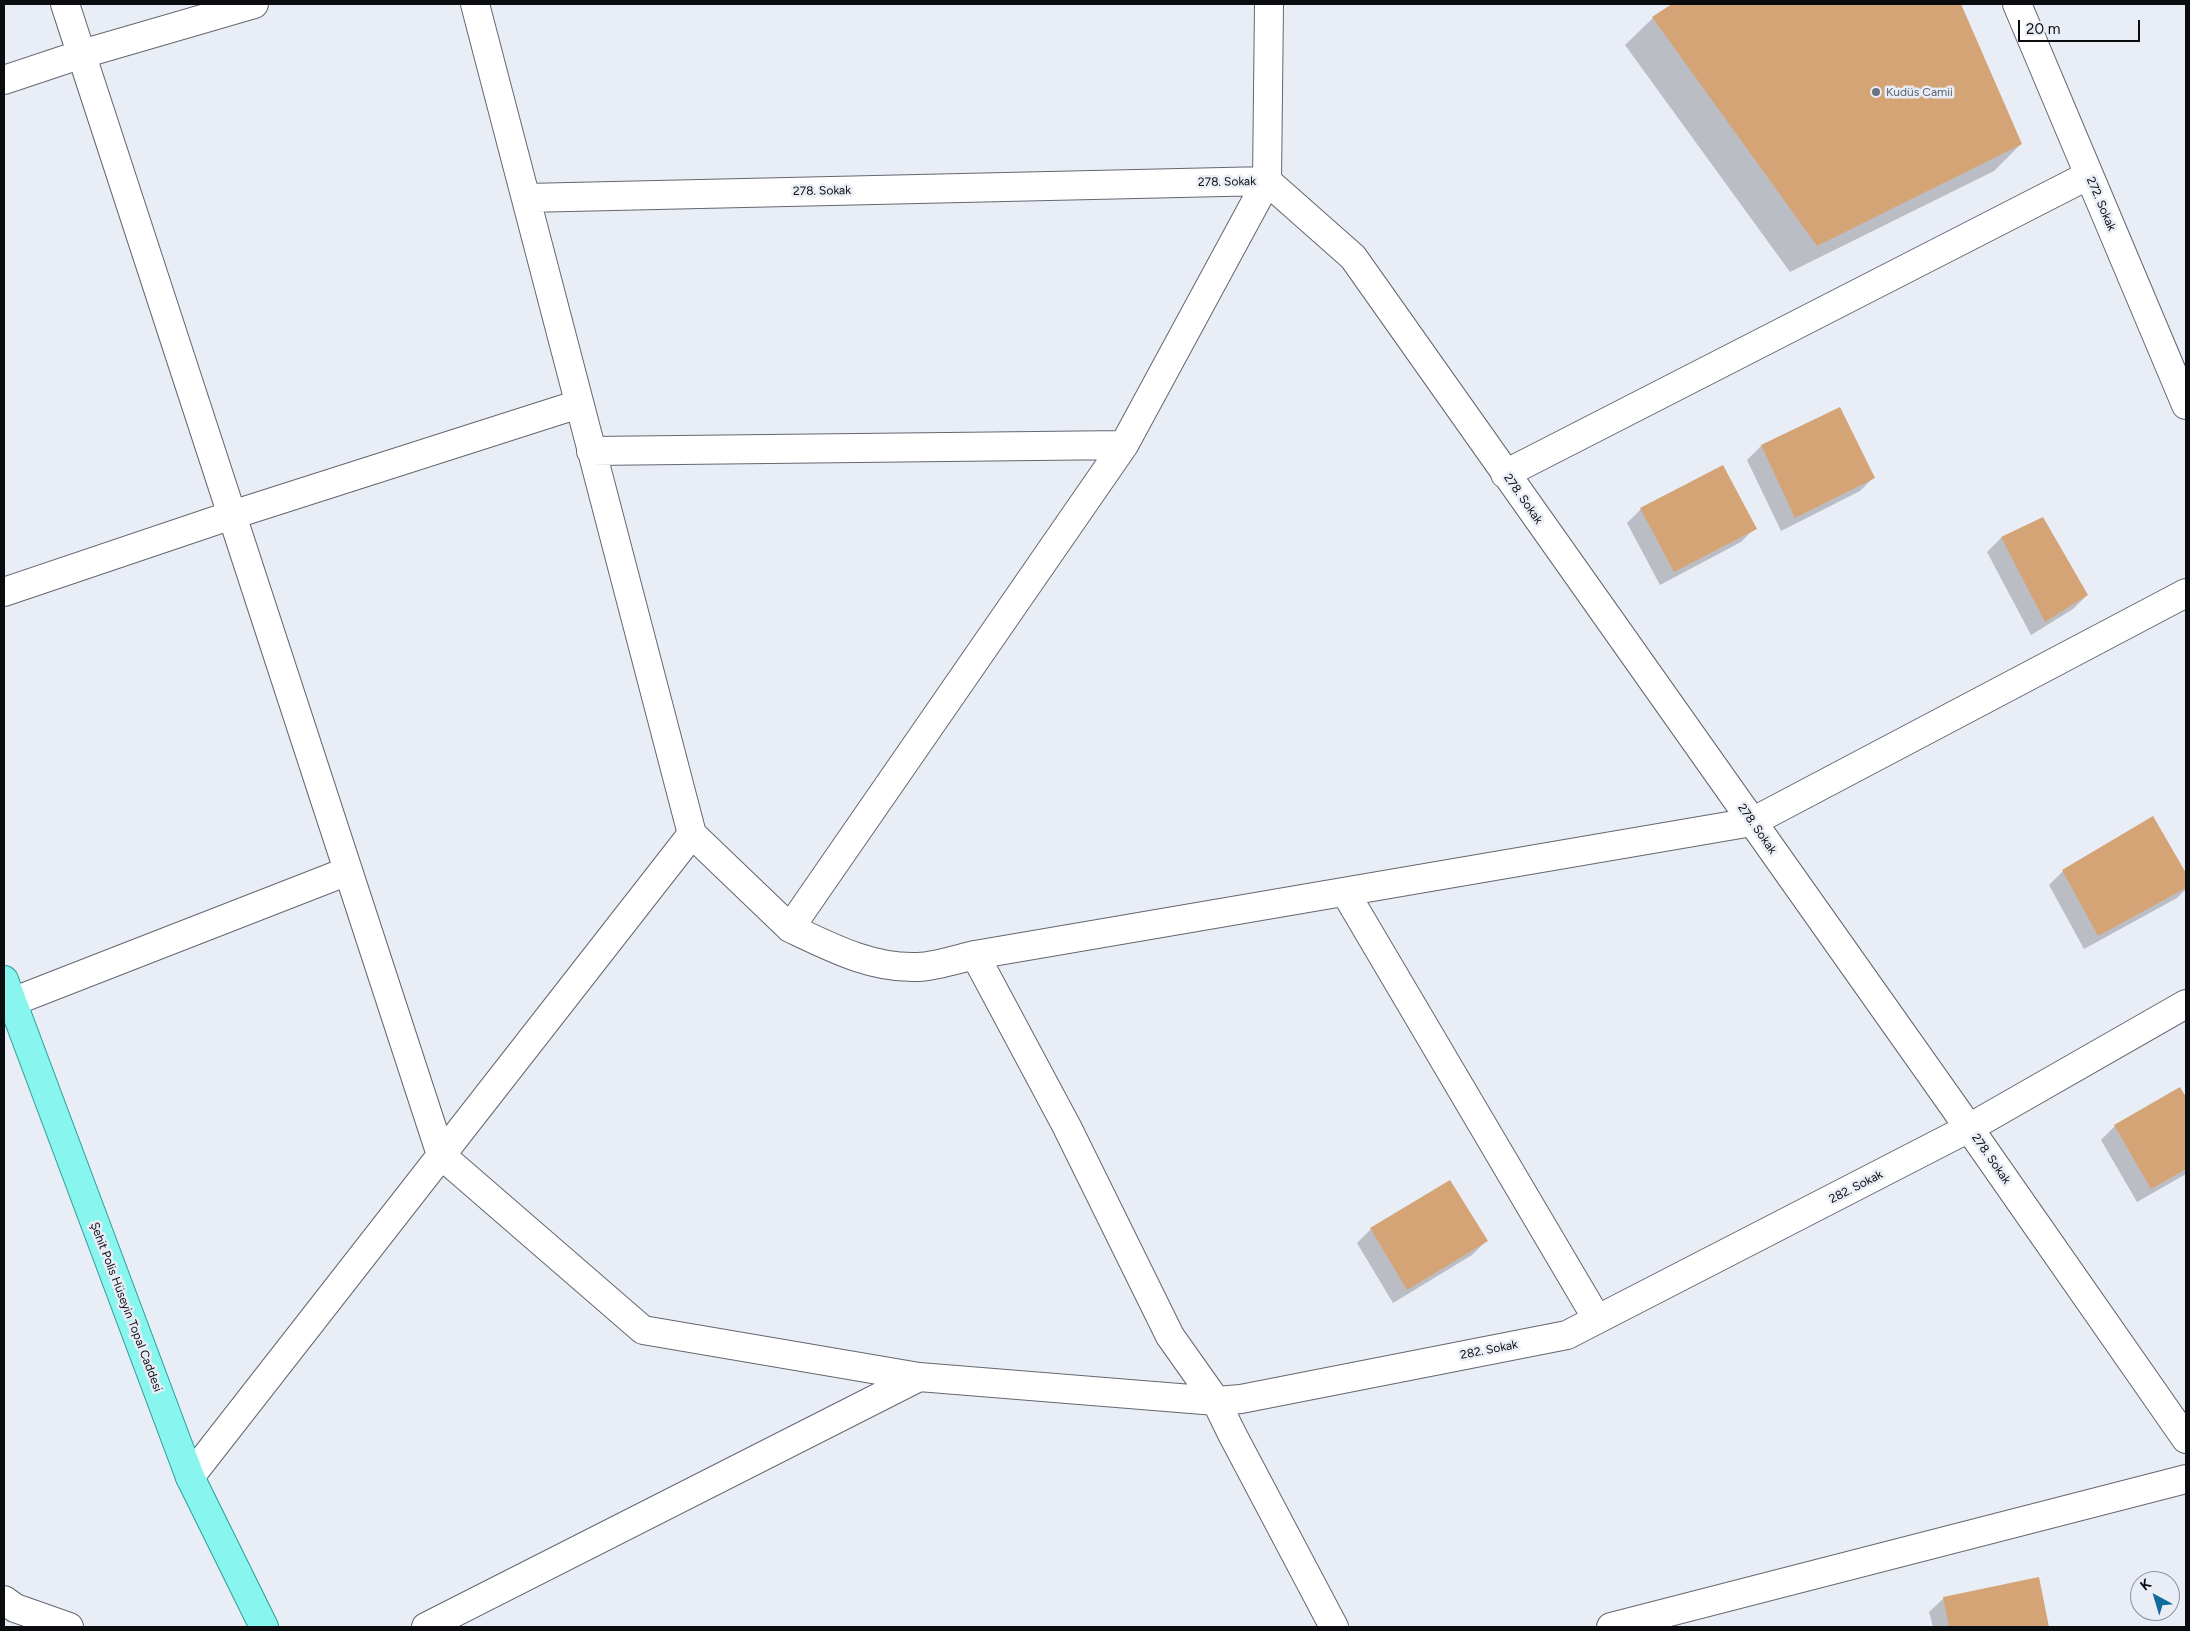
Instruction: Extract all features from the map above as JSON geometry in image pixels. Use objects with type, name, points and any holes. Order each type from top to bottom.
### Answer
[{"type":"main road","name":"Şehit Polis Hüseyin Topal Caddesi","points":[[8,991],[190,1477],[264,1627]]},
{"type":"street","points":[[65,4],[441,1155]]},
{"type":"street","points":[[4,80],[82,54],[254,4]]},
{"type":"street","points":[[475,4],[692,834],[790,928],[849,956],[898,966],[919,967],[975,955],[1752,822],[2186,593]]},
{"type":"street","points":[[790,928],[1124,445],[1267,181],[1269,4]]},
{"type":"street","name":"272. Sokak","points":[[2016,4],[2186,404]]},
{"type":"street","points":[[1506,474],[2089,175]]},
{"type":"street","name":"278. Sokak","points":[[526,198],[1267,181],[1353,257],[1969,1128],[2186,1439]]},
{"type":"street","points":[[4,592],[232,515],[579,404]]},
{"type":"street","points":[[591,450],[1124,445]]},
{"type":"street","points":[[190,1477],[692,834]]},
{"type":"street","points":[[8,991],[348,871]]},
{"type":"street","points":[[1345,892],[1597,1320]]},
{"type":"street","points":[[975,955],[1068,1127],[1170,1336],[1216,1401],[1334,1627]]},
{"type":"street","name":"282. Sokak","points":[[441,1155],[643,1330],[919,1377],[1216,1401],[1241,1399],[1567,1335],[1969,1128],[2186,1004]]},
{"type":"street","points":[[426,1627],[919,1377]]},
{"type":"street","points":[[1611,1627],[2186,1480]]},
{"type":"street","points":[[4,1600],[15,1608],[69,1627]]},
{"type":"building","points":[[1672,4],[1961,4],[2022,144],[1817,246],[1652,17]]},
{"type":"building","points":[[1840,407],[1875,478],[1795,518],[1761,445]]},
{"type":"building","points":[[1723,465],[1757,529],[1674,572],[1640,508]]},
{"type":"building","points":[[2043,517],[2088,595],[2045,622],[2001,537]]},
{"type":"building","points":[[2153,816],[2186,873],[2186,888],[2098,936],[2062,870]]},
{"type":"building","points":[[2180,1087],[2186,1097],[2186,1169],[2151,1189],[2114,1125]]},
{"type":"building","points":[[1450,1180],[1488,1241],[1407,1290],[1370,1228]]},
{"type":"building","points":[[2039,1577],[2049,1627],[1949,1627],[1943,1597]]},
{"type":"place","name":"Kudüs Camii","points":[[1876,92]]}]
